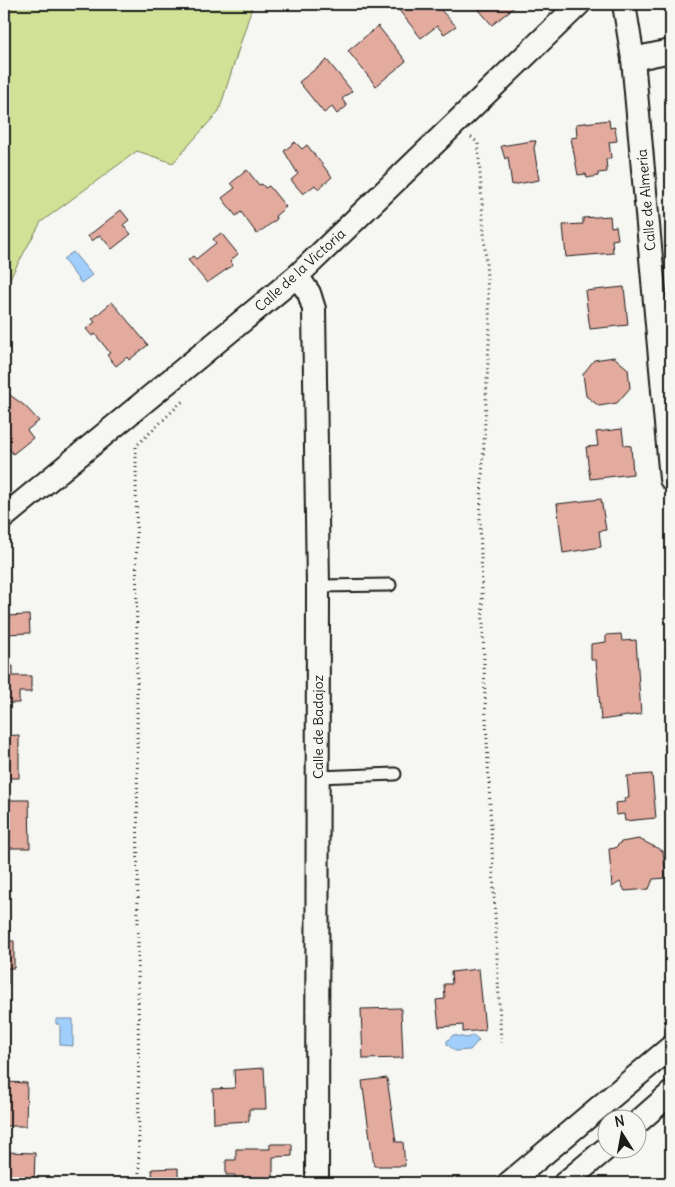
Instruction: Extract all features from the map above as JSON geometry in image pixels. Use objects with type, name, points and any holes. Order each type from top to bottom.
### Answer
[{"type":"street","name":"Calle de la Victoria","points":[[4,517],[297,276],[579,4]]},
{"type":"street","name":"Calle de Almería","points":[[624,4],[634,59],[669,430],[671,479]]},
{"type":"street","points":[[634,59],[671,51]]},
{"type":"street","name":"Calle de Badajoz","points":[[297,276],[309,293],[314,309],[318,586],[317,1183]]},
{"type":"street","points":[[509,1183],[526,1176],[671,1047]]},
{"type":"street","points":[[648,1113],[671,1093]]},
{"type":"street","points":[[565,1183],[598,1155]]},
{"type":"lane","points":[[318,586],[390,585]]},
{"type":"lane","points":[[318,777],[396,774]]},
{"type":"path","points":[[467,132],[478,143],[490,323],[480,519],[485,708],[501,1043]]},
{"type":"path","points":[[139,1183],[136,446],[186,398]]},
{"type":"green space","points":[[4,4],[253,4],[219,111],[173,163],[137,151],[41,222],[4,289]]},
{"type":"water","points":[[73,252],[92,275],[81,283],[63,259]]},
{"type":"water","points":[[56,1019],[73,1019],[73,1046],[60,1045],[60,1024],[56,1024]]},
{"type":"water","points":[[453,1035],[467,1038],[473,1035],[479,1040],[470,1050],[455,1051],[447,1044],[447,1041]]},
{"type":"building","points":[[394,4],[438,4],[436,5],[456,26],[444,34],[437,26],[421,38]]},
{"type":"building","points":[[474,4],[518,4],[492,25]]},
{"type":"building","points":[[665,4],[671,4],[671,29],[667,29]]},
{"type":"building","points":[[378,26],[406,61],[376,86],[348,51]]},
{"type":"building","points":[[327,60],[352,91],[342,99],[347,106],[337,114],[332,107],[324,113],[299,82]]},
{"type":"building","points":[[609,120],[610,128],[615,127],[617,141],[609,142],[611,158],[606,159],[607,172],[598,173],[598,176],[587,178],[586,174],[578,175],[571,138],[577,137],[576,124]]},
{"type":"building","points":[[536,141],[534,148],[539,180],[512,185],[508,157],[505,159],[501,146]]},
{"type":"building","points":[[295,142],[302,149],[307,145],[332,177],[318,189],[315,185],[303,194],[291,180],[298,174],[284,151]]},
{"type":"building","points":[[247,170],[259,185],[262,184],[265,188],[269,186],[286,207],[275,216],[277,219],[257,234],[241,212],[236,216],[222,198],[235,188],[231,183]]},
{"type":"building","points":[[121,210],[129,220],[123,225],[131,234],[112,249],[100,235],[92,241],[88,236]]},
{"type":"building","points":[[610,216],[611,227],[616,226],[618,239],[612,240],[613,253],[566,257],[563,225],[583,224],[583,218]]},
{"type":"building","points":[[221,233],[238,254],[230,261],[233,265],[207,283],[188,260],[193,256],[196,259],[216,243],[213,239]]},
{"type":"building","points":[[624,287],[628,325],[590,329],[585,291]]},
{"type":"building","points":[[112,302],[148,345],[129,360],[127,357],[116,366],[107,355],[110,353],[95,334],[92,336],[86,329],[95,322],[92,319]]},
{"type":"building","points":[[614,357],[628,369],[630,388],[617,403],[599,406],[586,396],[583,374],[594,360]]},
{"type":"building","points":[[10,395],[25,406],[39,421],[27,430],[33,438],[13,454],[4,442],[4,400]]},
{"type":"building","points":[[622,429],[624,445],[631,446],[633,474],[590,479],[586,447],[598,446],[596,432]]},
{"type":"building","points":[[601,499],[606,530],[599,531],[601,547],[563,553],[557,504]]},
{"type":"building","points":[[29,615],[30,633],[4,634],[4,616]]},
{"type":"building","points":[[621,634],[622,641],[636,640],[641,714],[601,720],[596,660],[591,660],[591,644],[606,642],[606,635]]},
{"type":"building","points":[[4,666],[13,666],[13,676],[31,676],[31,692],[19,692],[19,703],[4,703]]},
{"type":"building","points":[[19,735],[19,778],[4,778],[4,736]]},
{"type":"building","points":[[652,774],[656,818],[625,821],[624,814],[616,815],[615,803],[625,802],[624,798],[629,798],[627,776]]},
{"type":"building","points":[[4,800],[29,800],[30,848],[4,848],[4,829],[7,829],[7,814],[4,814]]},
{"type":"building","points":[[639,839],[663,851],[666,878],[653,879],[649,889],[625,891],[620,882],[612,887],[609,849],[615,848],[621,842]]},
{"type":"building","points":[[4,941],[14,941],[14,968],[8,968],[8,984],[4,984]]},
{"type":"building","points":[[479,969],[485,1030],[463,1032],[463,1025],[439,1027],[436,1000],[445,999],[444,984],[452,984],[451,972]]},
{"type":"building","points":[[8,1003],[9,1057],[4,1057],[4,1004]]},
{"type":"building","points":[[401,1008],[403,1058],[363,1059],[361,1009]]},
{"type":"building","points":[[264,1068],[266,1109],[249,1109],[249,1121],[214,1123],[213,1089],[235,1088],[234,1070]]},
{"type":"building","points":[[387,1078],[396,1142],[403,1142],[405,1166],[374,1166],[362,1081]]},
{"type":"building","points":[[4,1082],[27,1083],[26,1126],[4,1126]]},
{"type":"building","points":[[270,1144],[292,1144],[292,1156],[273,1157],[273,1180],[235,1180],[235,1175],[226,1175],[226,1160],[236,1160],[236,1149],[270,1149]]},
{"type":"building","points":[[4,1152],[35,1153],[34,1183],[4,1183]]},
{"type":"building","points":[[178,1168],[178,1183],[153,1183],[152,1169]]}]
